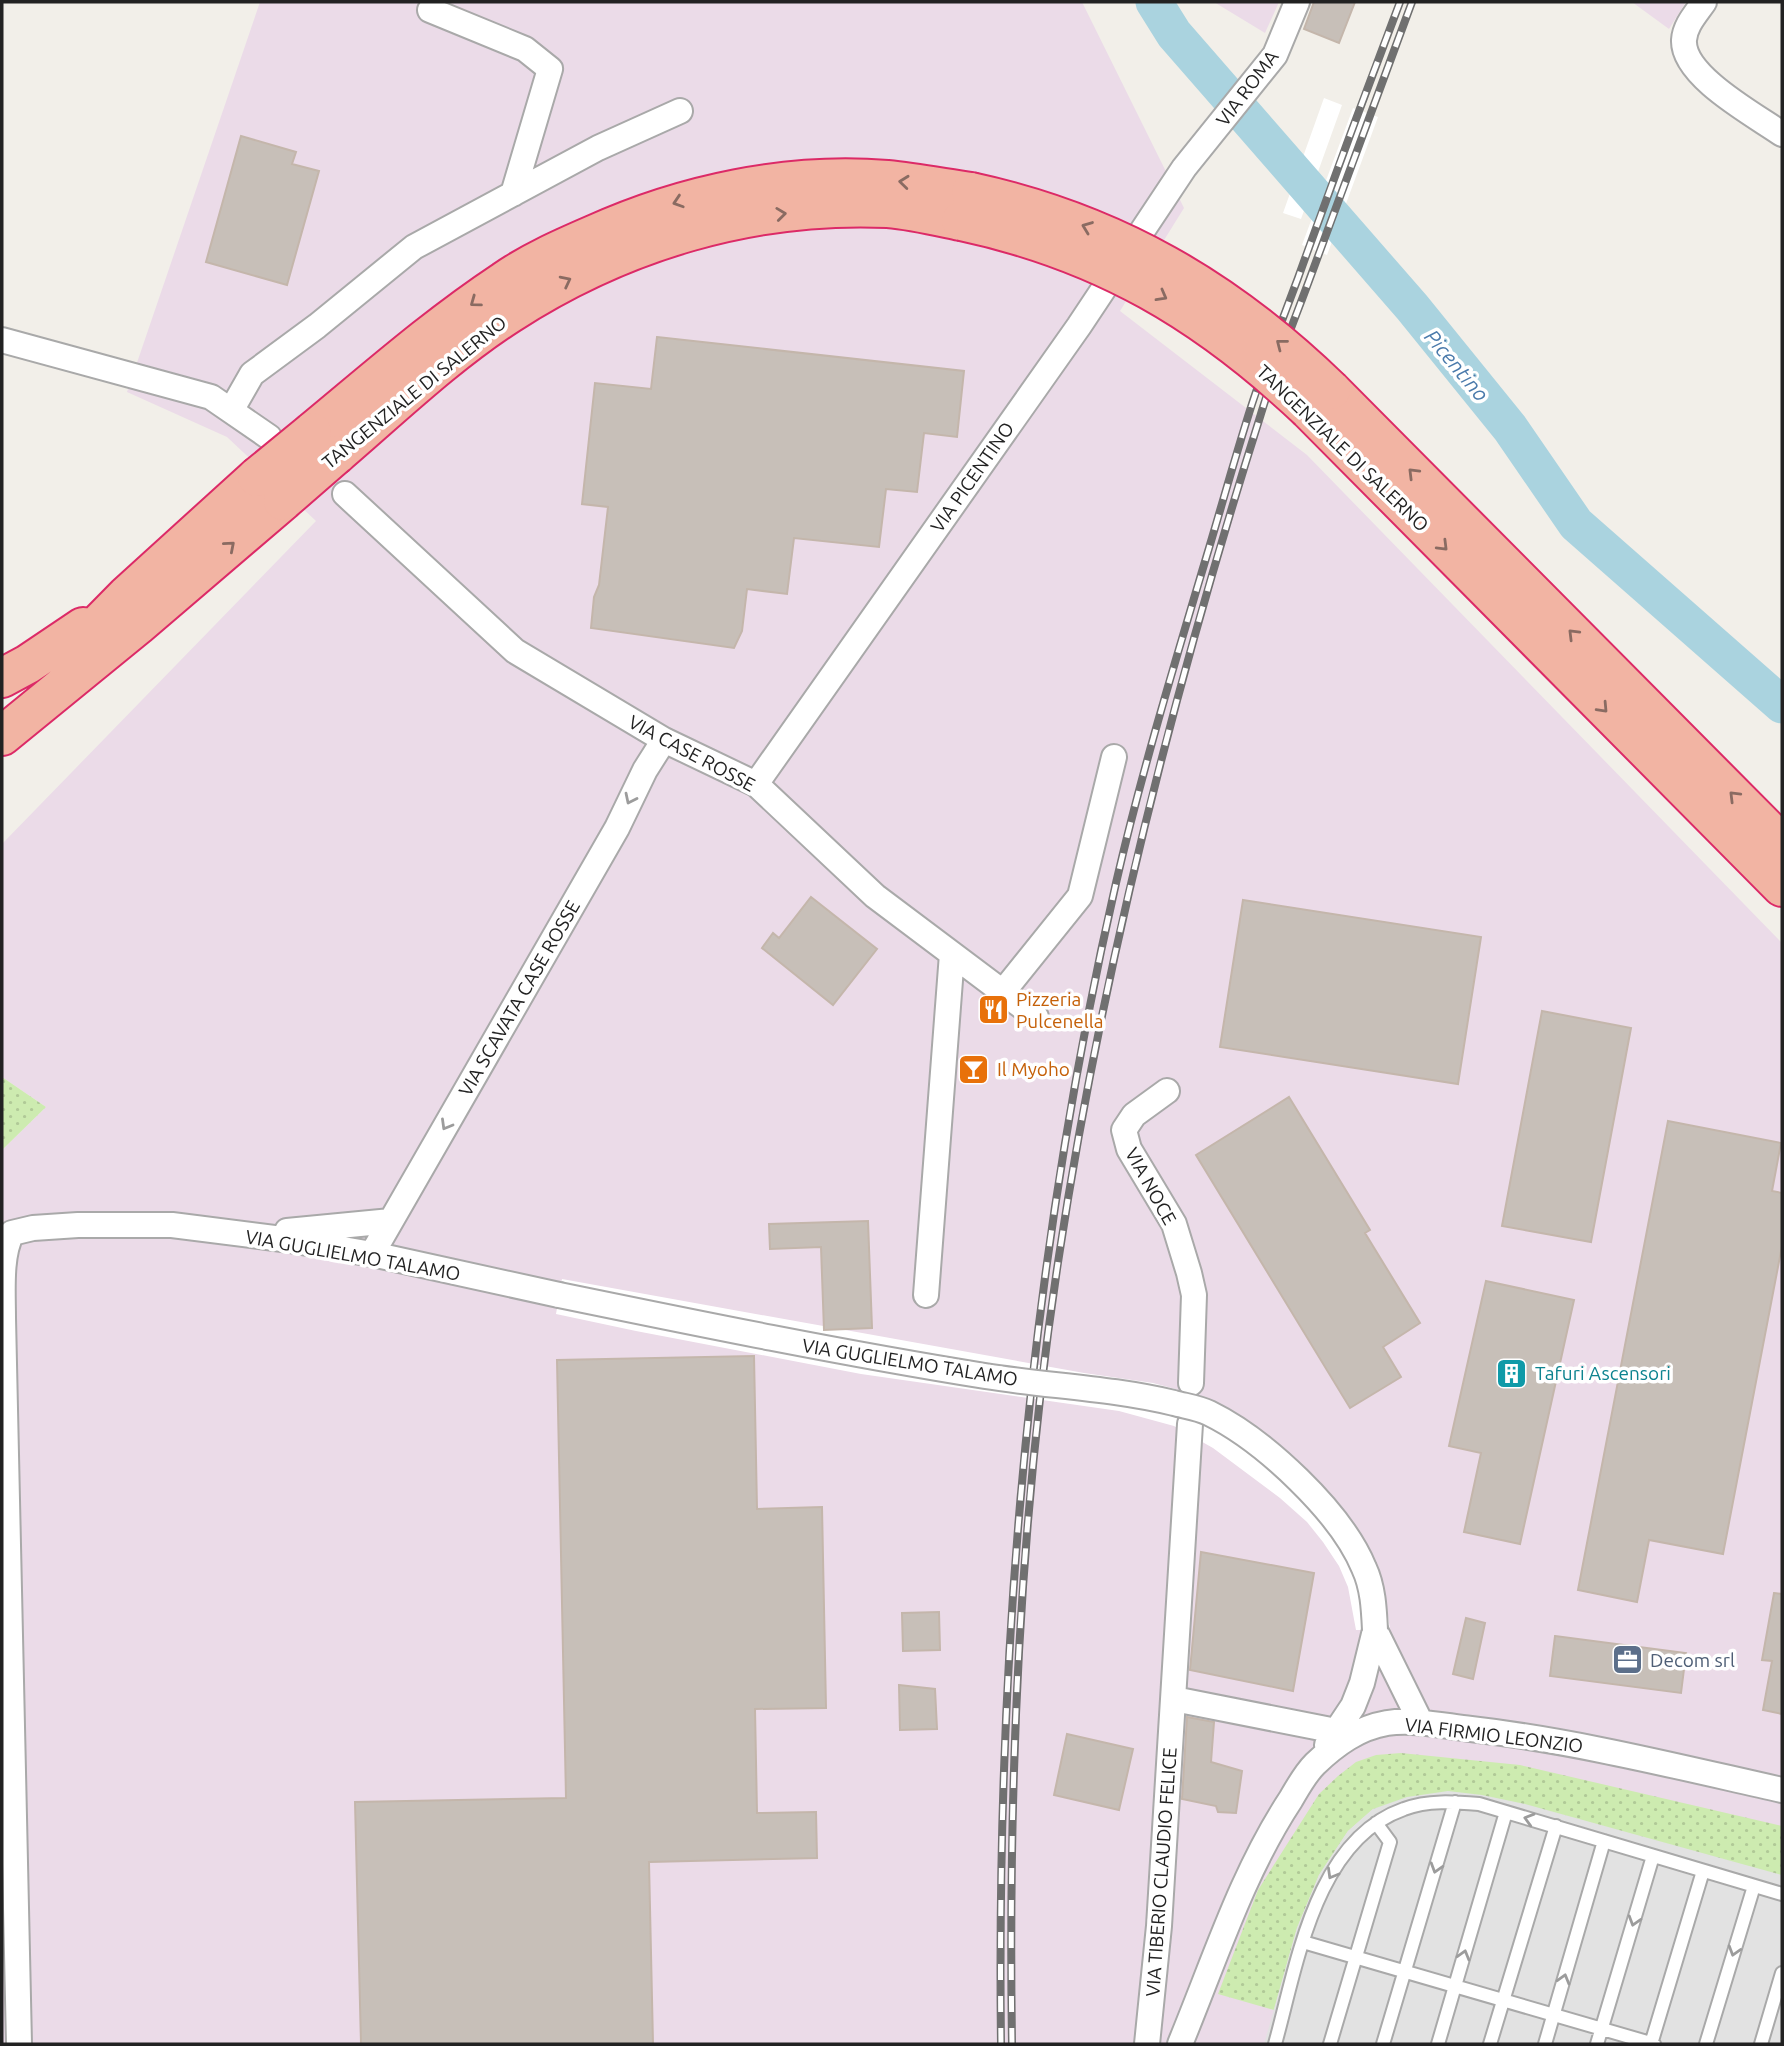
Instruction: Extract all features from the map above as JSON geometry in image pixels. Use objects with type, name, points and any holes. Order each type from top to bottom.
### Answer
[{"type":"highway","name":"TANGENZIALE DI SALERNO","points":[[2,736],[132,610],[324,443],[438,329],[505,279],[569,245],[631,218],[696,197],[809,181],[885,180],[966,207],[1054,215],[1108,236],[1186,275],[1221,297],[1284,345],[1320,400],[1782,887]]},
{"type":"highway","name":"TANGENZIALE DI SALERNO","points":[[1320,400],[1782,844]]},
{"type":"highway","name":"TANGENZIALE DI SALERNO","points":[[2,712],[68,656],[132,610]]},
{"type":"highway","points":[[2,678],[60,643],[132,610]]},
{"type":"highway","points":[[2,765],[132,610]]},
{"type":"street","name":"VIA ROMA","points":[[1184,168],[1275,55],[1297,2]]},
{"type":"street","points":[[1703,2],[1687,28],[1684,43],[1693,68],[1706,81],[1782,134]]},
{"type":"street","points":[[430,10],[525,49],[550,69],[513,194]]},
{"type":"street","points":[[232,409],[252,374],[317,326],[414,247],[598,148],[680,111]]},
{"type":"street","name":"VIA PICENTINO","points":[[756,784],[1079,326],[1184,168]]},
{"type":"street","points":[[2,340],[211,397],[269,437]]},
{"type":"street","name":"VIA CASE ROSSE","points":[[345,494],[515,651],[664,740],[756,784],[875,896],[1036,1017]]},
{"type":"street","name":"VIA SCAVATA CASE ROSSE","points":[[372,1254],[617,828],[645,769],[664,740]]},
{"type":"street","points":[[1002,992],[1080,896],[1114,757]]},
{"type":"street","points":[[926,1295],[952,954]]},
{"type":"street","name":"VIA NOCE","points":[[1167,1091],[1134,1115],[1124,1130],[1129,1149],[1174,1224],[1189,1273],[1194,1295],[1191,1383]]},
{"type":"street","points":[[248,1235],[391,1221]]},
{"type":"street","name":"VIA GUGLIELMO TALAMO","points":[[19,2044],[6,1795],[12,1742],[3,1318],[4,1242],[12,1233],[21,1230],[78,1225],[172,1225],[372,1254],[792,1342],[987,1376],[1142,1395],[1208,1412],[1241,1432],[1270,1455],[1336,1519],[1352,1542],[1365,1570],[1373,1600],[1376,1630]]},
{"type":"street","points":[[1190,1423],[1174,1699],[1336,1731]]},
{"type":"street","points":[[1376,1630],[1421,1724]]},
{"type":"street","points":[[1313,1766],[1353,1706],[1376,1630]]},
{"type":"street","points":[[1390,1723],[1393,1669]]},
{"type":"street","points":[[1362,1683],[1366,1698],[1390,1723]]},
{"type":"street","name":"VIA TIBERIO CLAUDIO FELICE","points":[[1147,2044],[1159,1926],[1174,1699]]},
{"type":"street","name":"VIA FIRMIO LEONZIO","points":[[1180,2044],[1254,1863],[1280,1815],[1313,1766],[1349,1736],[1367,1728],[1390,1723],[1492,1732],[1604,1750],[1782,1790]]},
{"type":"lane","points":[[1383,2044],[1455,1802]]},
{"type":"lane","points":[[1275,2044],[1318,1898],[1353,1841],[1376,1823],[1403,1809],[1455,1802],[1479,1804],[1782,1894]]},
{"type":"lane","points":[[1438,2044],[1506,1812]]},
{"type":"lane","points":[[1330,2044],[1390,1842],[1376,1823]]},
{"type":"lane","points":[[1490,2044],[1556,1826]]},
{"type":"lane","points":[[1545,2044],[1604,1841]]},
{"type":"lane","points":[[1597,2044],[1653,1856]]},
{"type":"lane","points":[[1303,1942],[1652,2044],[1703,1871]]},
{"type":"lane","points":[[1706,2044],[1754,1886]]},
{"type":"lane","points":[[1761,2044],[1782,1973]]},
{"type":"shaded area","points":[[260,2],[1082,2],[1184,208],[1120,311],[1307,455],[1782,943],[1782,2044],[2,2044],[2,1150],[46,1107],[2,1077],[2,844],[316,521],[227,437],[127,392]]},
{"type":"shaded area","points":[[1214,2],[1279,2],[1265,33]]},
{"type":"shaded area","points":[[1632,2],[1686,2],[1669,29]]},
{"type":"shaded area","points":[[1448,1791],[1525,1804],[1782,1875],[1782,2044],[1264,2044],[1297,1928],[1319,1875],[1348,1831],[1373,1809],[1407,1797]]},
{"type":"green space","points":[[2,1077],[46,1107],[2,1150]]},
{"type":"green space","points":[[1401,1753],[1520,1765],[1782,1826],[1782,1876],[1373,1809],[1348,1831],[1319,1875],[1297,1928],[1274,2010],[1218,1994],[1258,1890],[1319,1794],[1356,1762],[1376,1755]]},
{"type":"pier","points":[[1324,98],[1342,105],[1301,219],[1283,213]]},
{"type":"pier","points":[[1353,108],[1378,117],[1327,255],[1302,245]]},
{"type":"pier","points":[[562,1279],[1084,1373],[1153,1383],[1179,1390],[1216,1409],[1344,1513],[1363,1539],[1378,1571],[1390,1630],[1356,1630],[1348,1587],[1339,1566],[1307,1522],[1280,1498],[1213,1448],[1174,1426],[1119,1411],[861,1374],[556,1314]]},
{"type":"building","points":[[1314,2],[1355,2],[1339,43],[1304,29]]},
{"type":"building","points":[[241,136],[296,152],[292,164],[319,171],[287,285],[206,262]]},
{"type":"building","points":[[657,337],[964,371],[957,437],[924,433],[917,492],[886,489],[879,547],[794,538],[787,594],[747,589],[742,631],[734,648],[591,628],[608,507],[582,504],[595,383],[651,389]]},
{"type":"building","points":[[811,897],[877,949],[833,1005],[762,948],[773,933],[779,938]]},
{"type":"building","points":[[1243,900],[1481,937],[1458,1084],[1220,1047]]},
{"type":"building","points":[[1542,1011],[1631,1028],[1591,1242],[1502,1226]]},
{"type":"building","points":[[1289,1097],[1370,1230],[1365,1233],[1420,1323],[1383,1347],[1401,1377],[1350,1408],[1196,1155]]},
{"type":"building","points":[[1668,1121],[1781,1143],[1772,1191],[1782,1193],[1782,1246],[1723,1554],[1649,1540],[1637,1602],[1578,1590]]},
{"type":"building","points":[[868,1221],[872,1328],[824,1330],[821,1247],[770,1249],[769,1224]]},
{"type":"building","name":"Tafuri Ascensori","points":[[1486,1281],[1574,1300],[1520,1544],[1464,1532],[1481,1453],[1449,1446]]},
{"type":"building","points":[[754,1356],[757,1509],[822,1507],[826,1708],[755,1709],[757,1813],[816,1812],[817,1858],[649,1862],[653,2044],[361,2044],[355,1802],[566,1798],[557,1360]]},
{"type":"building","points":[[1201,1552],[1314,1573],[1293,1691],[1190,1670]]},
{"type":"building","points":[[1774,1593],[1782,1594],[1782,1714],[1763,1710],[1772,1661],[1762,1660]]},
{"type":"building","points":[[939,1612],[940,1650],[903,1651],[902,1613]]},
{"type":"building","points":[[1466,1618],[1485,1623],[1473,1679],[1453,1674]]},
{"type":"building","points":[[1555,1636],[1686,1653],[1681,1693],[1550,1676]]},
{"type":"building","points":[[899,1685],[935,1689],[937,1729],[900,1730]]},
{"type":"building","points":[[1187,1717],[1214,1722],[1211,1762],[1242,1771],[1236,1813],[1218,1812],[1216,1806],[1182,1799]]},
{"type":"building","points":[[1067,1734],[1133,1749],[1119,1810],[1054,1795]]},
{"type":"waterway","name":"Picentino","points":[[1154,2],[1174,34],[1412,307],[1510,428],[1576,524],[1782,705]]},
{"type":"railway","points":[[1001,2044],[1005,1752],[1012,1606],[1024,1460],[1040,1315],[1086,1026],[1137,799],[1245,425],[1400,2]]},
{"type":"railway","points":[[1012,2044],[1012,1847],[1025,1551],[1045,1354],[1076,1149],[1096,1043],[1143,833],[1228,520],[1277,364],[1412,2]]},
{"type":"place","name":"Pizzeria Pulcenella","points":[[993,1010]]},
{"type":"place","name":"Il Myoho","points":[[974,1069]]},
{"type":"place","name":"Tafuri Ascensori","points":[[1512,1373]]},
{"type":"place","name":"Decom srl","points":[[1627,1660]]}]
